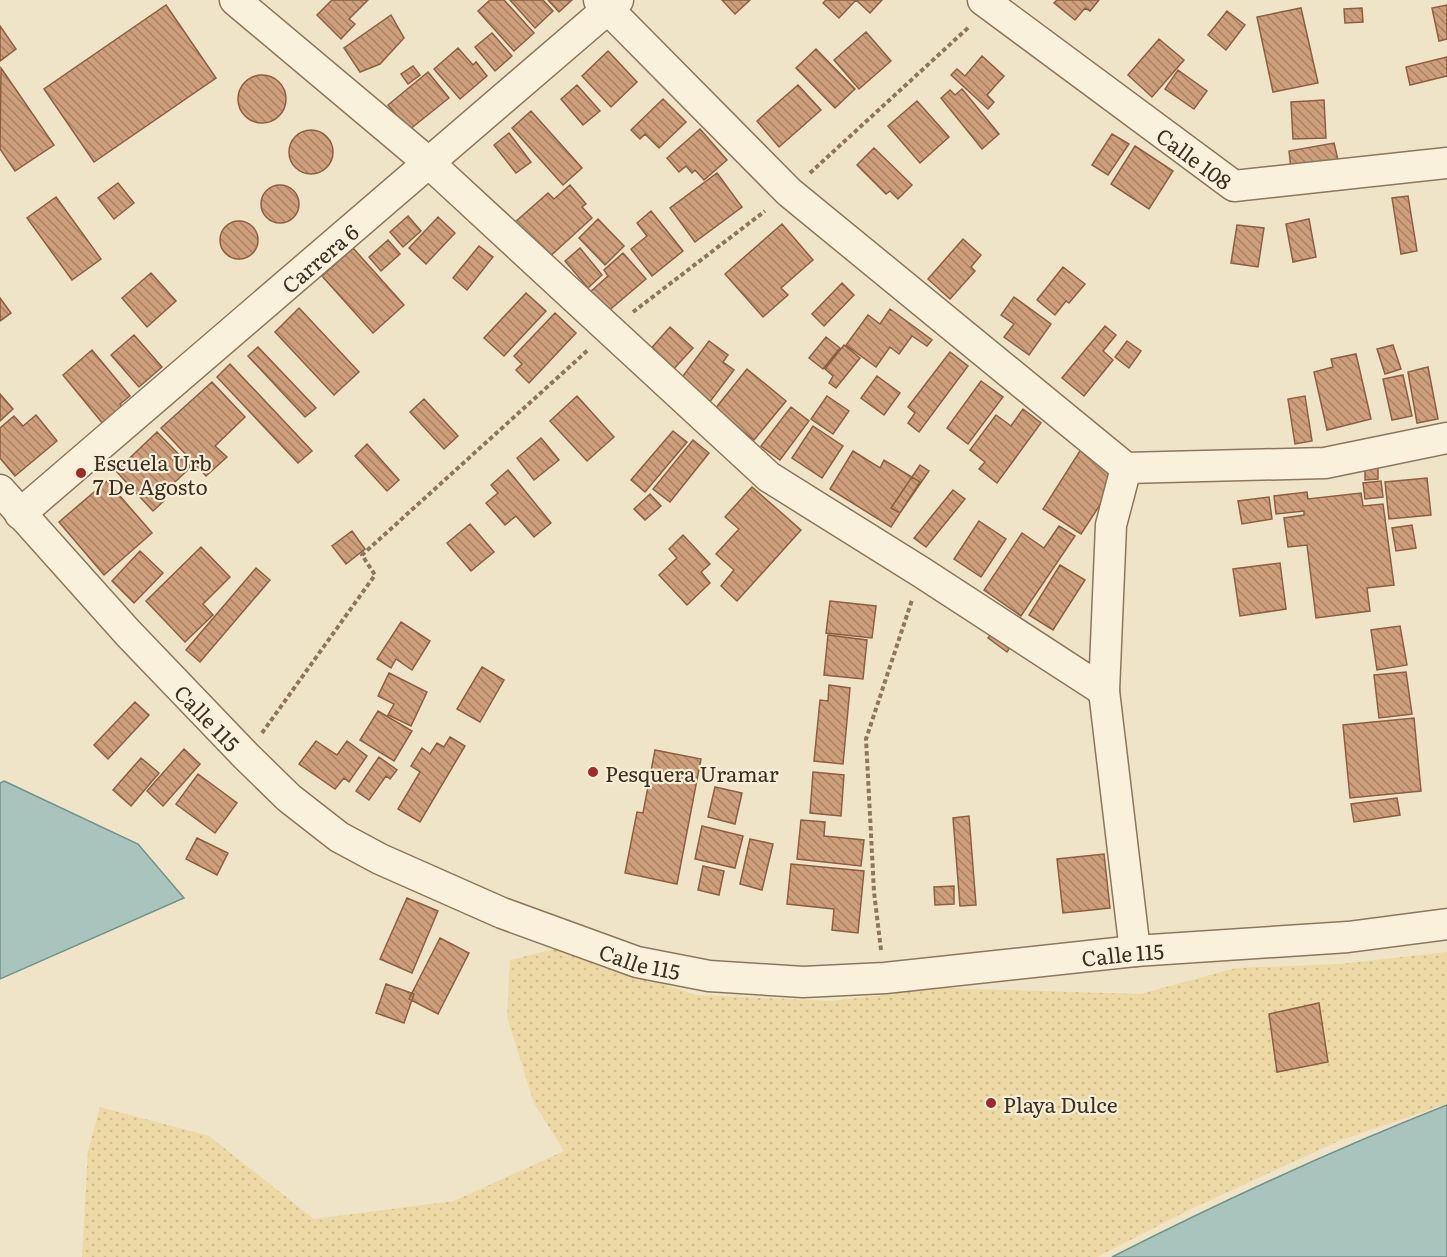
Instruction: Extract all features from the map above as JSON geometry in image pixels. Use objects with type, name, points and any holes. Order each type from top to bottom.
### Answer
[{"type":"street","points":[[235,0],[429,162],[769,477],[1104,691]]},
{"type":"street","points":[[608,3],[789,192],[1126,468],[1325,463],[1447,438]]},
{"type":"street","name":"Carrera 6","points":[[20,514],[429,162],[608,3]]},
{"type":"street","name":"Calle 108","points":[[987,3],[1234,186],[1447,163]]},
{"type":"street","points":[[1126,468],[1111,525],[1104,691],[1135,951]]},
{"type":"street","name":"Calle 115","points":[[0,490],[128,633],[246,756],[289,798],[331,830],[380,860],[502,913],[637,962],[709,976],[803,982],[885,978],[1135,951],[1348,937],[1447,924]]},
{"type":"path","points":[[246,756],[375,575],[362,555],[610,330],[789,192],[987,3]]},
{"type":"path","points":[[885,978],[874,892],[866,739],[921,572]]},
{"type":"sand","name":"Playa Dulce","points":[[556,949],[696,995],[832,1001],[941,988],[1140,994],[1236,968],[1339,964],[1447,952],[1447,1104],[1341,1140],[1193,1208],[1097,1257],[82,1257],[88,1151],[100,1107],[209,1136],[314,1219],[454,1201],[564,1151],[534,1103],[507,1017],[510,960]]},
{"type":"water","points":[[4,781],[138,844],[184,898],[0,979],[0,783]]},
{"type":"water","points":[[1447,1105],[1447,1257],[1112,1257],[1278,1177]]},
{"type":"building","points":[[332,0],[368,0],[349,19],[355,24],[341,39],[317,15]]},
{"type":"building","points":[[490,0],[504,0],[534,33],[514,51],[478,11]]},
{"type":"building","points":[[510,0],[543,0],[553,11],[535,28]]},
{"type":"building","points":[[548,0],[572,0],[559,12]]},
{"type":"building","points":[[722,0],[750,0],[735,14]]},
{"type":"building","points":[[826,0],[856,0],[839,18],[823,3]]},
{"type":"building","points":[[856,0],[882,0],[870,13]]},
{"type":"building","points":[[1057,0],[1099,0],[1090,11],[1085,8],[1075,20],[1054,3]]},
{"type":"building","points":[[166,5],[216,78],[94,162],[44,89]]},
{"type":"building","points":[[1447,5],[1447,39],[1439,41],[1432,8]]},
{"type":"building","points":[[1301,8],[1318,83],[1273,92],[1257,17]]},
{"type":"building","points":[[1362,8],[1363,22],[1345,23],[1344,9]]},
{"type":"building","points":[[1227,11],[1245,25],[1226,50],[1208,35]]},
{"type":"building","points":[[391,15],[404,38],[380,64],[360,72],[344,48]]},
{"type":"building","points":[[0,26],[16,49],[0,61]]},
{"type":"building","points":[[866,32],[891,61],[859,89],[834,60]]},
{"type":"building","points":[[492,33],[512,56],[495,71],[475,47]]},
{"type":"building","points":[[1159,39],[1184,60],[1152,97],[1128,75]]},
{"type":"building","points":[[458,48],[473,65],[476,62],[487,76],[460,99],[434,69]]},
{"type":"building","points":[[816,49],[855,89],[835,108],[796,68]]},
{"type":"building","points":[[608,51],[637,82],[611,107],[582,76]]},
{"type":"building","points":[[982,56],[1004,76],[987,95],[994,102],[988,109],[951,75],[957,69],[965,76]]},
{"type":"building","points":[[1447,57],[1447,76],[1410,85],[1406,67]]},
{"type":"building","points":[[413,66],[420,75],[408,84],[401,74]]},
{"type":"building","points":[[1,68],[54,145],[15,171],[0,149]]},
{"type":"building","points":[[1178,70],[1207,91],[1194,109],[1165,89]]},
{"type":"building","points":[[428,72],[449,98],[409,130],[388,105]]},
{"type":"building","points":[[257,75],[267,75],[279,82],[286,94],[286,104],[279,116],[267,123],[257,123],[242,112],[238,104],[238,94],[249,79]]},
{"type":"building","points":[[577,85],[600,111],[583,125],[561,99]]},
{"type":"building","points":[[798,85],[821,110],[779,147],[757,121]]},
{"type":"building","points":[[962,89],[999,134],[982,149],[941,98],[950,90],[955,95]]},
{"type":"building","points":[[663,99],[686,122],[659,148],[645,134],[640,139],[631,130]]},
{"type":"building","points":[[1324,100],[1326,138],[1293,139],[1291,102]]},
{"type":"building","points":[[917,101],[949,137],[920,163],[888,126]]},
{"type":"building","points":[[531,111],[582,168],[563,185],[512,128]]},
{"type":"building","points":[[700,129],[727,160],[704,180],[695,170],[692,173],[686,166],[679,172],[667,158]]},
{"type":"building","points":[[311,130],[326,137],[333,152],[326,167],[311,174],[296,167],[289,152],[296,137]]},
{"type":"building","points":[[509,133],[531,162],[516,173],[494,145]]},
{"type":"building","points":[[1112,134],[1129,144],[1108,175],[1092,165]]},
{"type":"building","points":[[1334,143],[1338,160],[1291,168],[1289,151]]},
{"type":"building","points":[[1135,146],[1173,171],[1149,209],[1111,184]]},
{"type":"building","points":[[874,148],[912,185],[898,199],[890,191],[886,194],[857,165]]},
{"type":"building","points":[[717,173],[742,207],[695,242],[670,208]]},
{"type":"building","points":[[118,183],[134,203],[114,219],[98,198]]},
{"type":"building","points":[[280,185],[294,190],[299,204],[294,218],[280,223],[266,218],[261,204],[266,190]]},
{"type":"building","points":[[570,185],[586,204],[582,207],[592,218],[546,260],[514,223],[548,193],[554,199]]},
{"type":"building","points":[[1408,196],[1417,251],[1401,254],[1392,198]]},
{"type":"building","points":[[56,197],[101,259],[72,280],[27,218]]},
{"type":"building","points":[[651,211],[683,251],[652,276],[631,249],[647,236],[637,223]]},
{"type":"building","points":[[408,216],[421,231],[403,247],[390,232]]},
{"type":"building","points":[[438,217],[455,233],[426,264],[409,248]]},
{"type":"building","points":[[598,219],[624,246],[605,265],[579,238]]},
{"type":"building","points":[[1309,219],[1316,257],[1293,262],[1286,224]]},
{"type":"building","points":[[239,221],[253,226],[258,240],[253,254],[239,259],[225,254],[220,240],[225,226]]},
{"type":"building","points":[[782,224],[813,260],[781,288],[788,295],[763,317],[725,274]]},
{"type":"building","points":[[1237,225],[1264,228],[1258,267],[1231,263]]},
{"type":"building","points":[[963,239],[981,255],[971,267],[975,271],[950,299],[928,279]]},
{"type":"building","points":[[388,240],[400,254],[381,271],[369,257]]},
{"type":"building","points":[[479,246],[493,257],[467,290],[453,278]]},
{"type":"building","points":[[353,248],[404,305],[373,333],[322,276]]},
{"type":"building","points":[[580,248],[602,275],[588,288],[565,261]]},
{"type":"building","points":[[623,253],[646,279],[606,313],[589,293],[608,276],[604,270]]},
{"type":"building","points":[[1063,267],[1085,284],[1069,303],[1066,301],[1055,315],[1037,300]]},
{"type":"building","points":[[151,273],[176,301],[147,327],[122,298]]},
{"type":"building","points":[[842,283],[854,295],[824,326],[812,314]]},
{"type":"building","points":[[526,293],[546,311],[504,356],[484,338]]},
{"type":"building","points":[[1014,297],[1051,324],[1029,355],[1004,337],[1014,324],[1001,315]]},
{"type":"building","points":[[0,298],[11,313],[0,321]]},
{"type":"building","points":[[299,308],[359,372],[334,395],[275,332]]},
{"type":"building","points":[[890,309],[932,340],[927,346],[912,336],[899,354],[890,347],[876,367],[846,345],[868,315],[880,324]]},
{"type":"building","points":[[555,313],[576,333],[529,383],[516,370],[522,364],[514,356]]},
{"type":"building","points":[[1105,326],[1116,335],[1103,351],[1113,360],[1084,396],[1062,378]]},
{"type":"building","points":[[670,327],[693,348],[669,374],[647,353]]},
{"type":"building","points":[[134,335],[162,367],[139,387],[111,355]]},
{"type":"building","points":[[826,337],[840,348],[823,369],[809,358]]},
{"type":"building","points":[[709,341],[728,355],[723,362],[734,370],[709,403],[680,380]]},
{"type":"building","points":[[1127,341],[1141,351],[1129,368],[1115,357]]},
{"type":"building","points":[[844,345],[860,358],[836,388],[829,383],[833,376],[825,369]]},
{"type":"building","points":[[1393,345],[1401,369],[1385,374],[1377,349]]},
{"type":"building","points":[[258,347],[316,408],[305,417],[248,356]]},
{"type":"building","points":[[92,350],[130,396],[120,404],[128,413],[108,430],[63,375]]},
{"type":"building","points":[[950,352],[968,366],[919,432],[908,423],[915,413],[908,407]]},
{"type":"building","points":[[1356,354],[1371,419],[1327,430],[1314,372],[1333,367],[1331,359]]},
{"type":"building","points":[[230,364],[312,451],[298,463],[217,377]]},
{"type":"building","points":[[1428,367],[1438,419],[1417,423],[1408,372]]},
{"type":"building","points":[[747,369],[786,401],[754,440],[715,409]]},
{"type":"building","points":[[1403,375],[1412,416],[1392,420],[1383,379]]},
{"type":"building","points":[[877,376],[900,393],[884,415],[861,398]]},
{"type":"building","points":[[981,381],[1003,397],[968,444],[947,428]]},
{"type":"building","points":[[212,382],[245,417],[215,446],[227,457],[206,476],[161,428]]},
{"type":"building","points":[[0,394],[13,409],[0,421]]},
{"type":"building","points":[[577,396],[614,437],[587,461],[550,421]]},
{"type":"building","points":[[827,396],[849,411],[833,434],[811,419]]},
{"type":"building","points":[[1305,396],[1312,441],[1295,444],[1288,399]]},
{"type":"building","points":[[424,399],[458,436],[444,449],[410,412]]},
{"type":"building","points":[[791,407],[809,421],[780,460],[761,446]]},
{"type":"building","points":[[1023,409],[1041,423],[997,483],[979,469],[985,462],[970,450],[996,415],[1011,426]]},
{"type":"building","points":[[36,415],[57,441],[15,476],[0,458],[0,428],[14,416],[23,426]]},
{"type":"building","points":[[813,426],[843,446],[822,478],[792,458]]},
{"type":"building","points":[[673,431],[687,442],[645,492],[631,480]]},
{"type":"building","points":[[157,432],[191,467],[161,495],[165,500],[153,511],[116,471]]},
{"type":"building","points":[[541,438],[559,460],[534,480],[517,458]]},
{"type":"building","points":[[693,440],[709,453],[670,502],[653,489]]},
{"type":"building","points":[[1085,443],[1124,468],[1081,534],[1043,509]]},
{"type":"building","points":[[367,444],[399,480],[387,491],[355,456]]},
{"type":"building","points":[[853,451],[880,468],[884,460],[920,482],[891,527],[830,489]]},
{"type":"building","points":[[920,465],[929,471],[900,513],[891,508]]},
{"type":"building","points":[[1365,466],[1378,466],[1378,479],[1365,480]]},
{"type":"building","points":[[508,470],[551,523],[534,537],[516,516],[505,525],[486,503],[498,493],[491,485]]},
{"type":"building","points":[[1427,478],[1431,515],[1389,519],[1385,482]]},
{"type":"building","points":[[107,481],[152,533],[104,575],[59,522]]},
{"type":"building","points":[[1381,481],[1383,497],[1365,499],[1363,483]]},
{"type":"building","points":[[752,487],[801,530],[737,601],[721,586],[734,570],[716,554],[739,529],[725,517]]},
{"type":"building","points":[[953,490],[965,499],[926,547],[914,538]]},
{"type":"building","points":[[1307,492],[1308,499],[1361,493],[1363,506],[1383,504],[1394,585],[1367,588],[1370,611],[1316,618],[1307,545],[1288,547],[1284,518],[1304,515],[1304,511],[1276,514],[1274,496]]},
{"type":"building","points":[[650,494],[661,506],[645,520],[634,509]]},
{"type":"building","points":[[1269,497],[1272,519],[1242,524],[1238,501]]},
{"type":"building","points":[[979,521],[1006,539],[981,577],[954,559]]},
{"type":"building","points":[[470,524],[494,552],[471,571],[447,543]]},
{"type":"building","points":[[1412,525],[1416,548],[1396,551],[1392,528]]},
{"type":"building","points":[[1059,526],[1075,536],[1021,616],[984,590],[1022,533],[1044,548]]},
{"type":"building","points":[[352,531],[365,549],[346,564],[332,546]]},
{"type":"building","points":[[683,535],[710,564],[701,572],[710,583],[687,605],[659,575],[677,558],[669,549]]},
{"type":"building","points":[[201,547],[230,577],[203,604],[213,615],[185,642],[146,601]]},
{"type":"building","points":[[140,551],[163,573],[134,603],[112,581]]},
{"type":"building","points":[[1280,563],[1286,609],[1240,616],[1233,569]]},
{"type":"building","points":[[1060,565],[1085,580],[1053,630],[1029,615]]},
{"type":"building","points":[[256,568],[270,580],[200,662],[186,650]]},
{"type":"building","points":[[830,601],[876,606],[872,638],[826,633]]},
{"type":"building","points":[[401,622],[430,641],[412,670],[396,659],[391,668],[377,659]]},
{"type":"building","points":[[1400,626],[1407,665],[1377,670],[1371,630]]},
{"type":"building","points":[[995,630],[1013,643],[1007,652],[988,638]]},
{"type":"building","points":[[828,635],[867,640],[863,679],[824,675]]},
{"type":"building","points":[[482,667],[504,680],[480,722],[457,709]]},
{"type":"building","points":[[1406,672],[1412,714],[1379,718],[1374,675]]},
{"type":"building","points":[[389,673],[427,692],[411,726],[388,715],[394,704],[378,696]]},
{"type":"building","points":[[829,685],[850,688],[843,764],[814,761],[820,700],[828,701]]},
{"type":"building","points":[[135,702],[149,715],[108,759],[94,745]]},
{"type":"building","points":[[378,711],[412,731],[394,761],[360,740]]},
{"type":"building","points":[[1414,718],[1421,791],[1350,798],[1343,725]]},
{"type":"building","points":[[450,737],[465,746],[420,822],[398,809],[420,772],[411,766],[422,748],[430,754],[437,743],[444,747]]},
{"type":"building","points":[[316,741],[337,755],[347,741],[367,756],[349,782],[344,778],[335,789],[299,764]]},
{"type":"building","points":[[184,749],[200,764],[163,806],[147,791]]},
{"type":"building","points":[[655,750],[701,759],[677,884],[625,873],[637,812],[643,813]]},
{"type":"building","points":[[379,757],[397,770],[390,779],[386,776],[369,800],[356,791]]},
{"type":"building","points":[[141,758],[159,773],[131,806],[113,790]]},
{"type":"building","points":[[813,772],[844,775],[841,816],[810,813]]},
{"type":"building","points":[[198,774],[237,803],[215,833],[176,804]]},
{"type":"building","points":[[715,787],[742,793],[735,824],[708,817]]},
{"type":"building","points":[[1397,798],[1400,815],[1354,822],[1351,804]]},
{"type":"building","points":[[969,816],[976,905],[960,906],[953,818]]},
{"type":"building","points":[[801,820],[825,822],[824,836],[864,840],[861,866],[797,859]]},
{"type":"building","points":[[702,826],[743,836],[735,868],[695,859]]},
{"type":"building","points":[[197,838],[228,853],[217,875],[186,859]]},
{"type":"building","points":[[750,839],[773,844],[762,890],[740,884]]},
{"type":"building","points":[[1104,854],[1110,908],[1063,913],[1057,859]]},
{"type":"building","points":[[791,864],[864,871],[858,933],[832,930],[834,909],[787,904]]},
{"type":"building","points":[[703,866],[724,871],[719,895],[698,890]]},
{"type":"building","points":[[954,886],[954,904],[935,905],[934,887]]},
{"type":"building","points":[[407,898],[438,911],[412,973],[380,959]]},
{"type":"building","points":[[440,938],[469,953],[438,1014],[409,999]]},
{"type":"building","points":[[386,984],[414,994],[404,1023],[376,1013]]},
{"type":"building","points":[[1319,1003],[1328,1062],[1277,1072],[1269,1014]]},
{"type":"place","name":"Escuela Urb 7 De Agosto","points":[[81,473]]},
{"type":"place","name":"Pesquera Uramar","points":[[593,772]]},
{"type":"place","name":"Playa Dulce","points":[[991,1103]]}]
